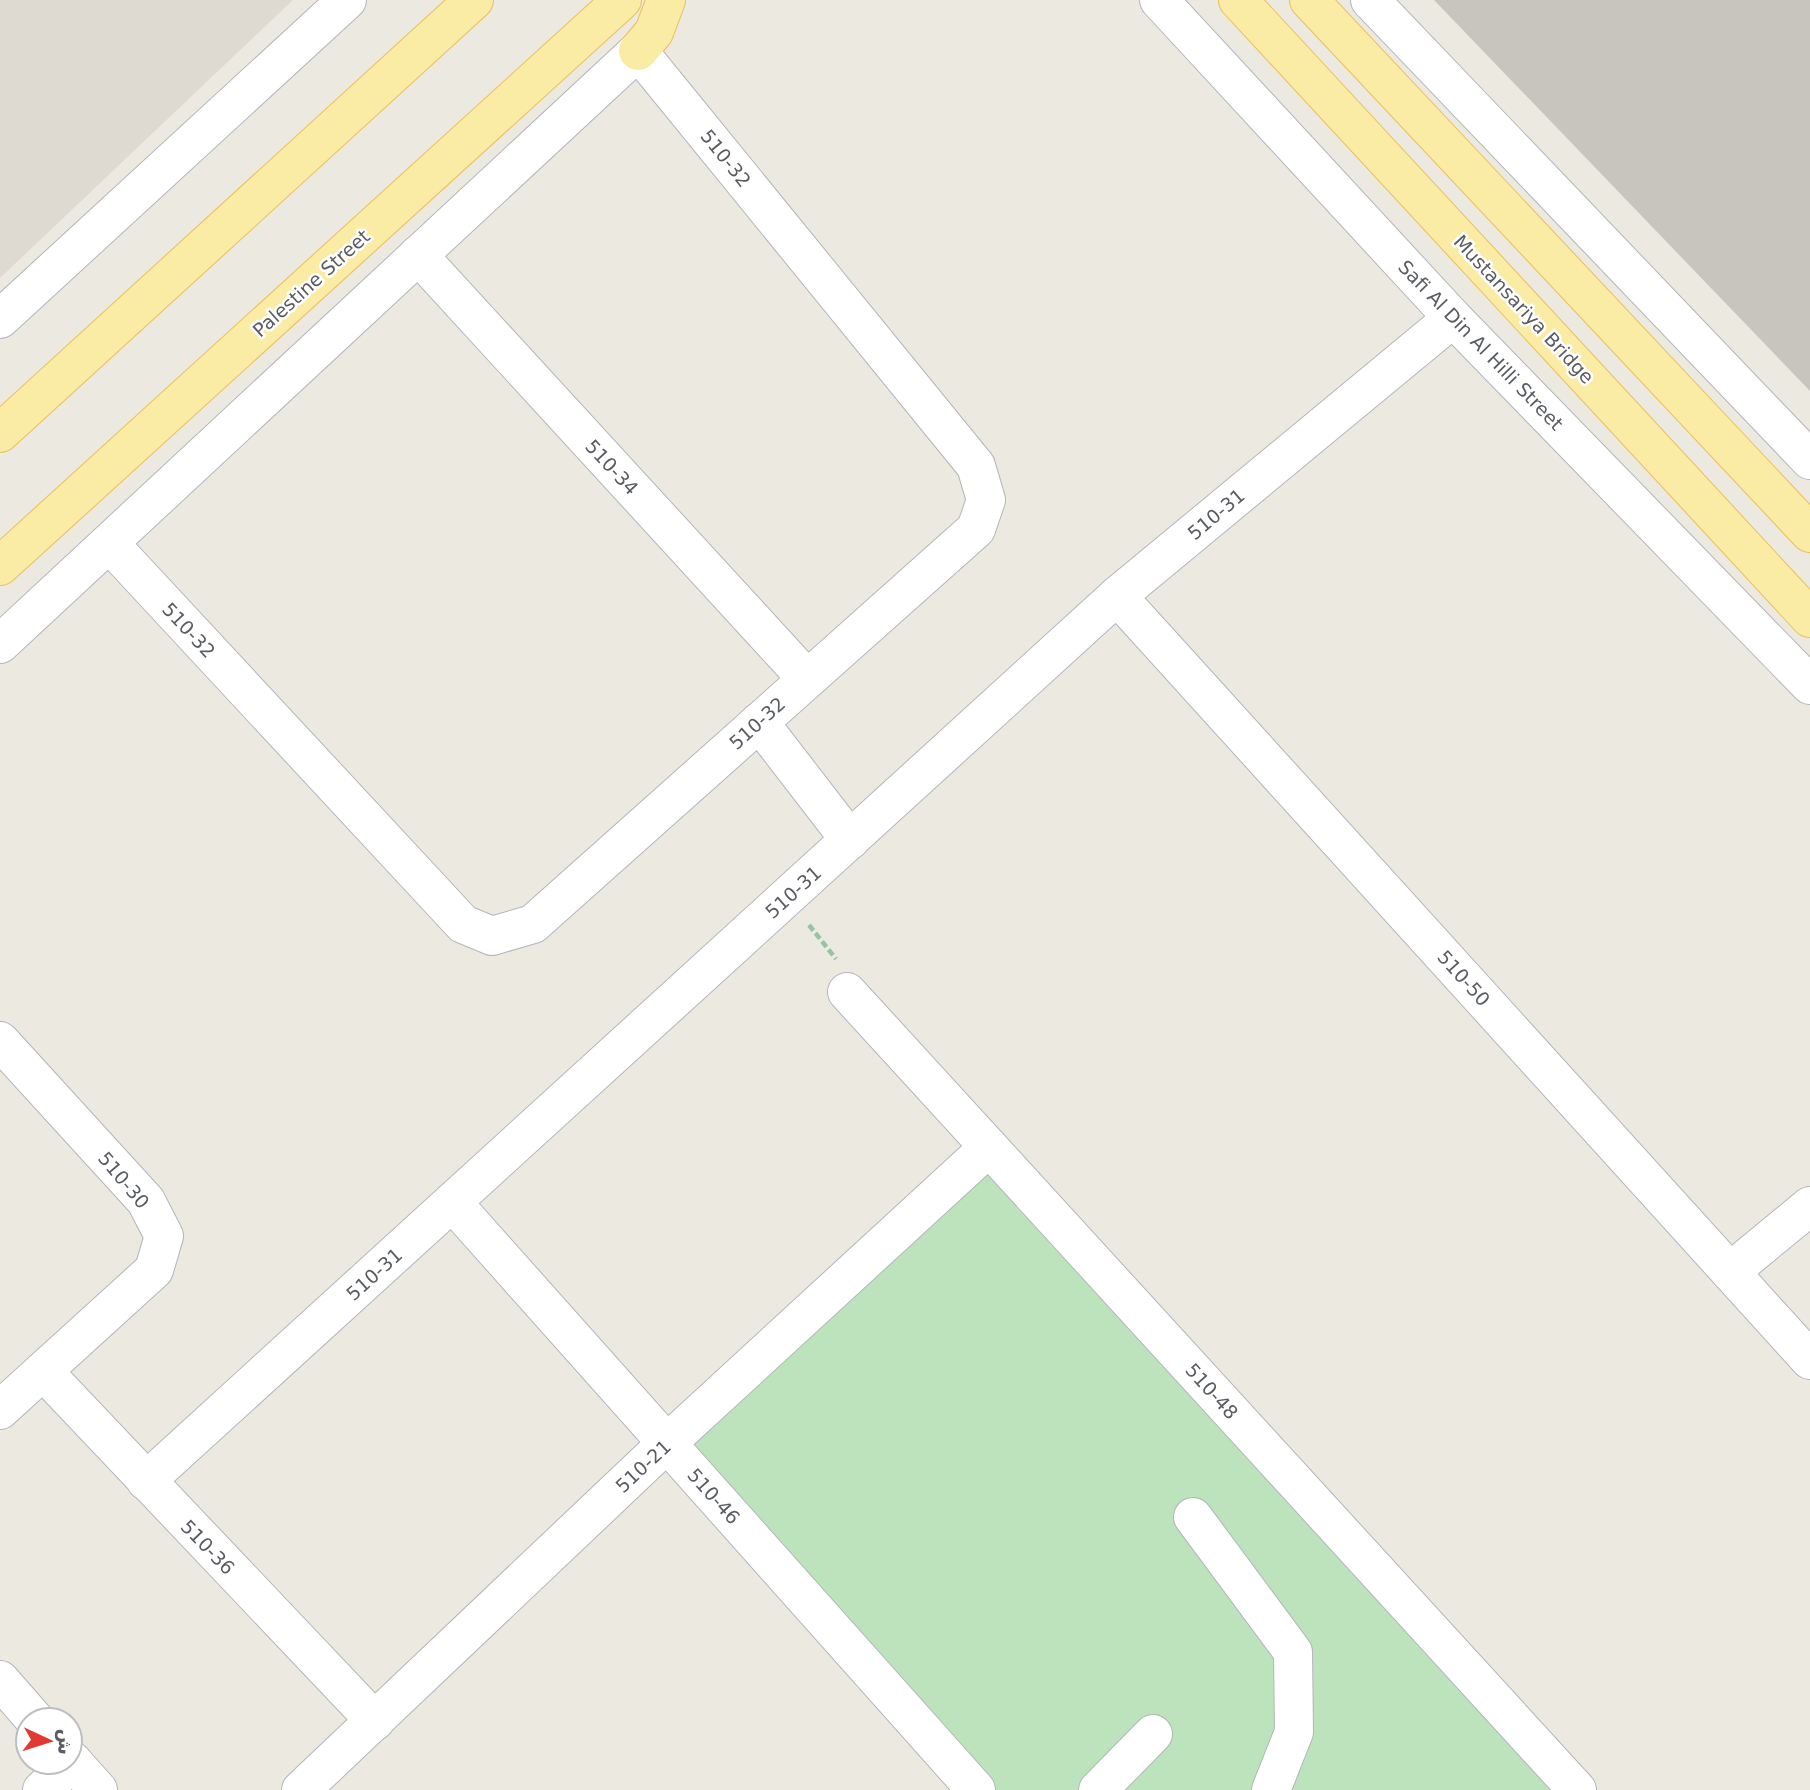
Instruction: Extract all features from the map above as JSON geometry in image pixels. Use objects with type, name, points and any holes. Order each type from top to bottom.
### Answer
[{"type":"main road","points":[[0,433],[474,0]]},
{"type":"main road","name":"Palestine Street","points":[[0,566],[622,0]]},
{"type":"main road","points":[[638,51],[654,32],[666,0]]},
{"type":"main road","name":"Mustansariya Bridge","points":[[1238,0],[1810,618]]},
{"type":"main road","points":[[1309,0],[1810,533]]},
{"type":"street","points":[[0,319],[347,0]]},
{"type":"street","name":"Safi Al Din Al Hilli Street","points":[[1159,0],[1453,318],[1810,685]]},
{"type":"street","points":[[1370,0],[1810,460]]},
{"type":"street","points":[[0,644],[638,51]]},
{"type":"street","name":"510-32","points":[[108,543],[463,924],[492,936],[533,924],[976,529],[986,500],[976,466],[638,51]]},
{"type":"street","name":"510-34","points":[[418,255],[807,678]]},
{"type":"street","name":"510-31","points":[[146,1481],[1118,596],[1453,318]]},
{"type":"street","name":"510-50","points":[[1118,596],[1810,1360]]},
{"type":"street","points":[[759,722],[850,840]]},
{"type":"street","name":"510-48","points":[[847,992],[1577,1790]]},
{"type":"street","name":"510-30","points":[[0,1041],[146,1201],[164,1236],[154,1270],[0,1410]]},
{"type":"street","name":"510-21","points":[[301,1790],[667,1443],[989,1147]]},
{"type":"street","name":"510-46","points":[[452,1202],[976,1790]]},
{"type":"street","points":[[1730,1272],[1810,1206]]},
{"type":"street","name":"510-36","points":[[43,1371],[374,1721]]},
{"type":"street","points":[[1194,1517],[1293,1652],[1294,1732],[1271,1790]]},
{"type":"street","points":[[0,1680],[23,1706]]},
{"type":"street","points":[[1098,1790],[1153,1734]]},
{"type":"street","points":[[42,1790],[69,1776]]},
{"type":"path","points":[[788,896],[840,964],[847,992]]},
{"type":"shaded area","points":[[0,0],[293,0],[0,278]]},
{"type":"green space","points":[[989,1147],[1577,1790],[976,1790],[667,1443]]},
{"type":"building","points":[[1434,0],[1810,0],[1810,391]]}]
